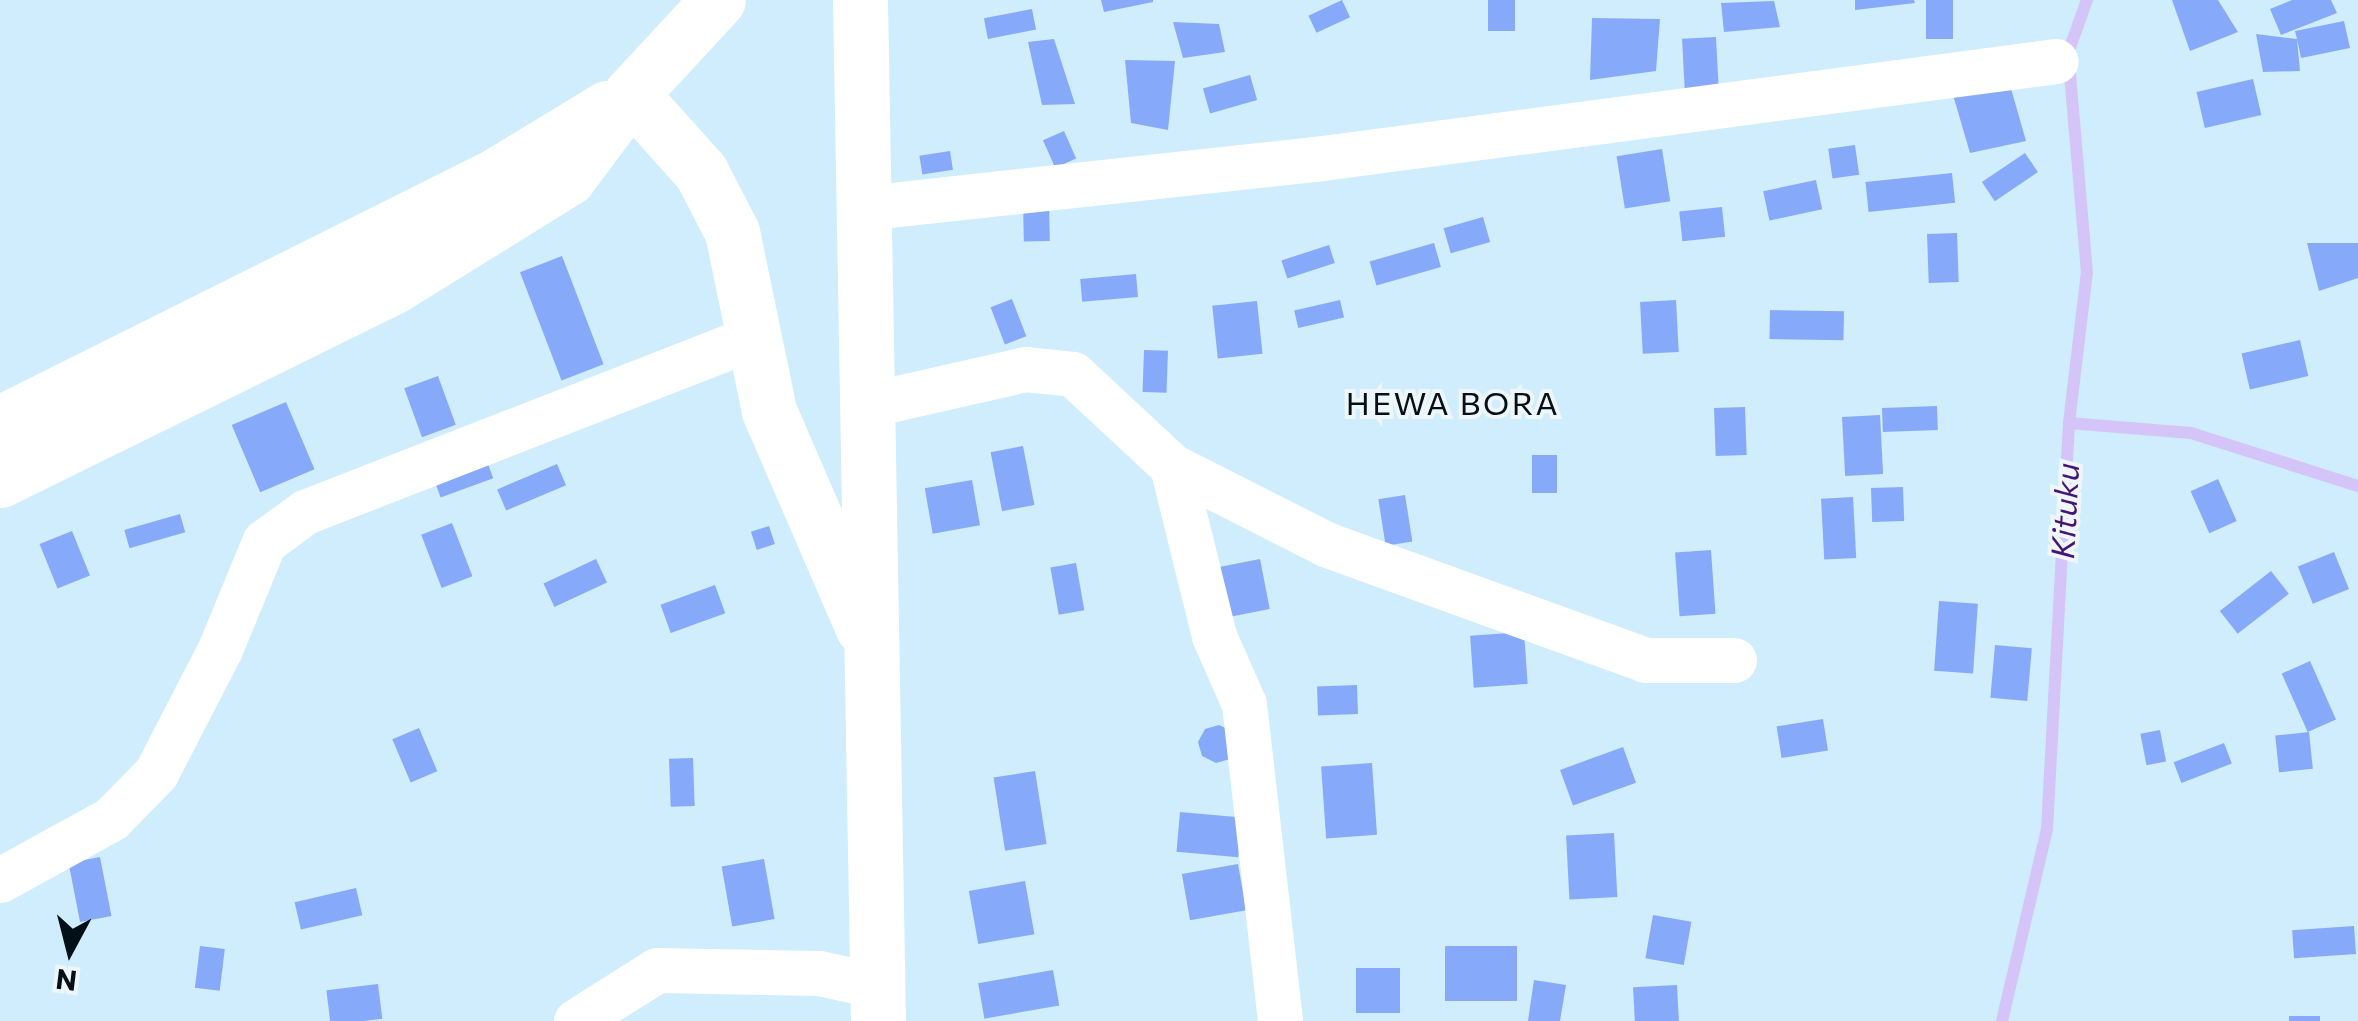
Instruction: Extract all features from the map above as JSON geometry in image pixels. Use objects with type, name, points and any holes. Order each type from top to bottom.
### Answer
[{"type":"street","points":[[0,480],[394,286],[568,178],[631,94],[718,0]]},
{"type":"street","points":[[576,1021],[658,970],[818,974],[878,1003],[860,0]]},
{"type":"street","points":[[863,208],[1334,156],[2056,60]]},
{"type":"street","points":[[631,94],[709,187],[732,232],[769,411],[874,653]]},
{"type":"street","points":[[0,423],[494,176],[631,94]]},
{"type":"street","points":[[0,880],[111,819],[156,772],[220,649],[264,542],[305,512],[756,336]]},
{"type":"street","points":[[867,406],[1025,370],[1073,374],[1172,466],[1328,545],[1545,628],[1645,660],[1734,660]]},
{"type":"street","points":[[1172,466],[1214,636],[1244,704],[1280,1021]]},
{"type":"building","points":[[1101,0],[1153,0],[1153,2],[1104,12]]},
{"type":"building","points":[[1342,0],[1350,17],[1316,33],[1308,16]]},
{"type":"building","points":[[1488,0],[1515,0],[1515,31],[1488,31]]},
{"type":"building","points":[[1855,0],[1914,0],[1915,3],[1855,10]]},
{"type":"building","points":[[1926,0],[1953,0],[1953,39],[1926,39]]},
{"type":"building","points":[[2172,0],[2218,0],[2238,32],[2190,51]]},
{"type":"building","points":[[2292,0],[2331,0],[2337,13],[2281,35],[2270,9]]},
{"type":"building","points":[[1774,1],[1780,27],[1724,32],[1721,3]]},
{"type":"building","points":[[1032,9],[1036,30],[988,39],[984,18]]},
{"type":"building","points":[[1592,18],[1660,19],[1656,71],[1590,80]]},
{"type":"building","points":[[2344,21],[2350,48],[2301,58],[2295,31]]},
{"type":"building","points":[[1173,22],[1219,24],[1225,52],[1183,58]]},
{"type":"building","points":[[2256,34],[2297,39],[2300,71],[2263,72]]},
{"type":"building","points":[[1716,37],[1719,91],[1685,93],[1682,39]]},
{"type":"building","points":[[1054,39],[1075,104],[1042,105],[1028,42]]},
{"type":"building","points":[[1125,60],[1175,61],[1168,130],[1131,123]]},
{"type":"building","points":[[1250,75],[1257,100],[1210,113],[1203,89]]},
{"type":"building","points":[[2253,79],[2261,115],[2205,128],[2196,92]]},
{"type":"building","points":[[2010,85],[2026,141],[1970,153],[1951,88]]},
{"type":"building","points":[[1064,131],[1076,158],[1055,168],[1043,140]]},
{"type":"building","points":[[1855,145],[1859,175],[1832,178],[1828,149]]},
{"type":"building","points":[[1662,149],[1670,201],[1625,209],[1617,156]]},
{"type":"building","points":[[950,151],[953,170],[922,175],[919,156]]},
{"type":"building","points":[[2025,153],[2038,172],[1995,201],[1982,182]]},
{"type":"building","points":[[1952,173],[1955,203],[1869,212],[1865,182]]},
{"type":"building","points":[[1816,180],[1822,209],[1769,221],[1763,191]]},
{"type":"building","points":[[1023,195],[1049,195],[1050,241],[1024,241]]},
{"type":"building","points":[[1722,207],[1725,237],[1682,241],[1679,211]]},
{"type":"building","points":[[1483,217],[1490,242],[1451,253],[1444,228]]},
{"type":"building","points":[[1957,233],[1959,282],[1929,283],[1927,234]]},
{"type":"building","points":[[1434,243],[1441,267],[1376,285],[1370,261]]},
{"type":"building","points":[[2307,243],[2358,243],[2358,278],[2319,291]]},
{"type":"building","points":[[1329,245],[1335,263],[1287,279],[1281,260]]},
{"type":"building","points":[[562,256],[604,364],[562,380],[520,272]]},
{"type":"building","points":[[1136,274],[1138,297],[1082,302],[1080,279]]},
{"type":"building","points":[[1012,299],[1026,336],[1005,345],[991,307]]},
{"type":"building","points":[[1340,300],[1344,318],[1298,328],[1294,311]]},
{"type":"building","points":[[1676,300],[1679,352],[1643,354],[1640,302]]},
{"type":"building","points":[[1257,301],[1263,354],[1218,358],[1212,306]]},
{"type":"building","points":[[1770,310],[1844,311],[1843,340],[1769,339]]},
{"type":"building","points":[[2300,340],[2308,376],[2250,390],[2242,353]]},
{"type":"building","points":[[1144,350],[1168,351],[1167,393],[1143,392]]},
{"type":"building","points":[[438,376],[456,425],[422,437],[404,388]]},
{"type":"building","points":[[286,402],[315,469],[260,492],[232,425]]},
{"type":"building","points":[[1937,406],[1938,430],[1883,432],[1882,408]]},
{"type":"building","points":[[1745,407],[1747,455],[1716,456],[1714,408]]},
{"type":"building","points":[[1880,415],[1883,474],[1845,476],[1842,417]]},
{"type":"building","points":[[1023,446],[1034,505],[1002,511],[991,452]]},
{"type":"building","points":[[484,453],[493,478],[441,498],[431,472]]},
{"type":"building","points":[[1532,455],[1557,455],[1557,493],[1532,493]]},
{"type":"building","points":[[557,464],[566,485],[506,511],[497,489]]},
{"type":"building","points":[[2218,479],[2237,521],[2209,533],[2191,491]]},
{"type":"building","points":[[972,480],[980,525],[933,534],[925,488]]},
{"type":"building","points":[[1903,487],[1904,521],[1872,522],[1871,488]]},
{"type":"building","points":[[1405,495],[1412,541],[1386,546],[1378,499]]},
{"type":"building","points":[[1853,497],[1856,558],[1824,560],[1821,499]]},
{"type":"building","points":[[180,514],[185,532],[129,548],[124,530]]},
{"type":"building","points":[[452,523],[472,576],[442,588],[421,535]]},
{"type":"building","points":[[769,526],[775,544],[757,550],[751,532]]},
{"type":"building","points":[[72,531],[90,576],[58,589],[40,544]]},
{"type":"building","points":[[1711,550],[1715,614],[1680,616],[1675,553]]},
{"type":"building","points":[[2334,552],[2349,589],[2313,604],[2298,567]]},
{"type":"building","points":[[596,559],[607,583],[554,607],[543,584]]},
{"type":"building","points":[[1260,559],[1270,609],[1227,617],[1217,567]]},
{"type":"building","points":[[1076,563],[1084,610],[1059,615],[1050,568]]},
{"type":"building","points":[[2271,571],[2289,594],[2238,634],[2220,611]]},
{"type":"building","points":[[715,585],[725,613],[671,633],[660,605]]},
{"type":"building","points":[[1939,601],[1978,604],[1973,674],[1934,671]]},
{"type":"building","points":[[1524,632],[1528,684],[1474,688],[1470,636]]},
{"type":"building","points":[[1995,645],[2032,648],[2027,701],[1990,698]]},
{"type":"building","points":[[2310,661],[2336,719],[2308,732],[2282,674]]},
{"type":"building","points":[[1357,685],[1358,714],[1318,715],[1317,686]]},
{"type":"building","points":[[1823,719],[1828,751],[1782,758],[1777,726]]},
{"type":"building","points":[[1219,725],[1232,731],[1230,759],[1216,763],[1202,756],[1198,742],[1205,729]]},
{"type":"building","points":[[419,728],[437,771],[411,783],[392,739]]},
{"type":"building","points":[[2160,730],[2166,761],[2146,765],[2140,734]]},
{"type":"building","points":[[2309,732],[2313,769],[2279,772],[2275,736]]},
{"type":"building","points":[[2224,743],[2232,764],[2181,783],[2174,762]]},
{"type":"building","points":[[1623,747],[1636,783],[1573,806],[1560,770]]},
{"type":"building","points":[[693,758],[695,806],[671,807],[669,759]]},
{"type":"building","points":[[1372,763],[1377,835],[1326,838],[1321,767]]},
{"type":"building","points":[[1035,771],[1047,844],[1005,851],[994,778]]},
{"type":"building","points":[[1180,812],[1242,817],[1238,857],[1177,852]]},
{"type":"building","points":[[1614,833],[1617,897],[1569,899],[1566,836]]},
{"type":"building","points":[[100,857],[111,916],[80,922],[69,863]]},
{"type":"building","points":[[764,859],[775,919],[732,927],[722,866]]},
{"type":"building","points":[[1238,864],[1246,910],[1190,920],[1182,874]]},
{"type":"building","points":[[1025,881],[1034,934],[978,944],[969,891]]},
{"type":"building","points":[[356,888],[362,915],[301,929],[295,902]]},
{"type":"building","points":[[1653,915],[1691,922],[1684,965],[1645,958]]},
{"type":"building","points":[[2354,926],[2356,954],[2294,958],[2292,930]]},
{"type":"building","points":[[200,946],[225,949],[220,991],[195,988]]},
{"type":"building","points":[[1445,946],[1517,946],[1517,1001],[1445,1001]]},
{"type":"building","points":[[1356,968],[1400,968],[1400,1013],[1356,1013]]},
{"type":"building","points":[[1053,970],[1059,1005],[984,1019],[978,983]]},
{"type":"building","points":[[1534,980],[1566,985],[1560,1021],[1528,1021]]},
{"type":"building","points":[[378,984],[382,1019],[330,1021],[326,990]]},
{"type":"building","points":[[1677,985],[1679,1021],[1635,1021],[1633,987]]},
{"type":"building","points":[[2289,1016],[2320,1016],[2320,1021],[2289,1021]]},
{"type":"waterway","name":"Kituku","points":[[2002,1021],[2047,829],[2069,423],[2087,273],[2068,53],[2087,0]]},
{"type":"waterway","points":[[2069,423],[2191,433],[2358,486]]},
{"type":"district","name":"HEWA BORA","points":[[1453,402]]}]
